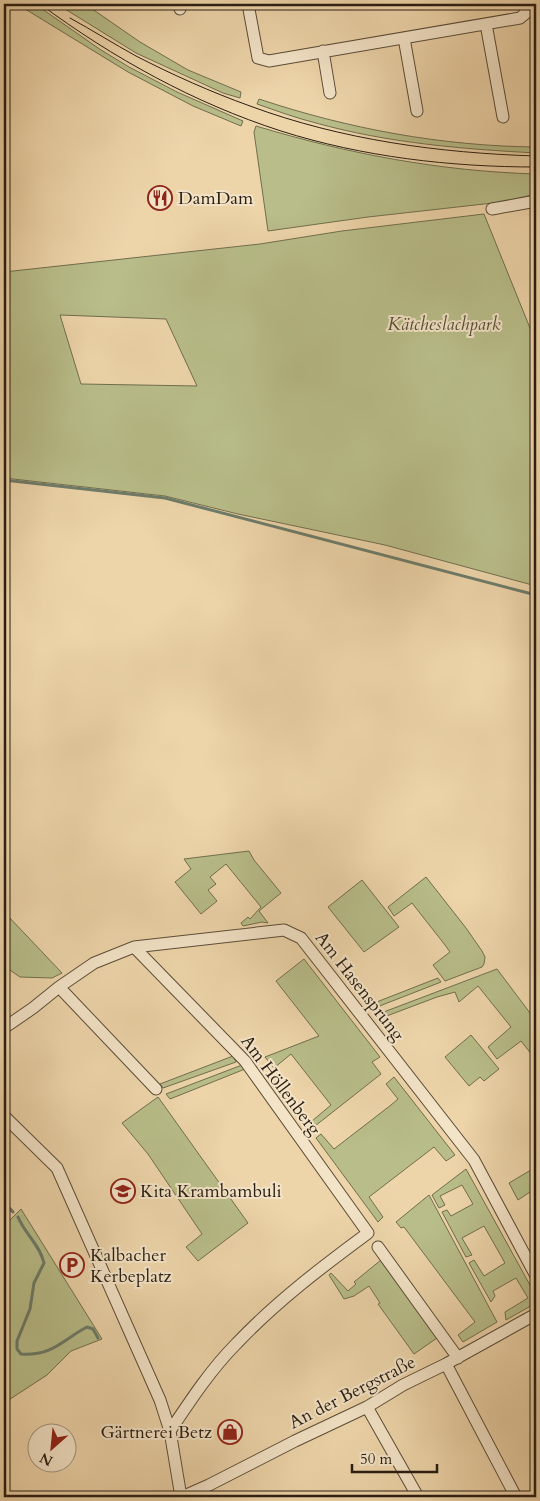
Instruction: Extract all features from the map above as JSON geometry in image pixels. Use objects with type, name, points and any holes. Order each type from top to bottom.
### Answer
[{"type":"street","points":[[248,4],[258,58],[269,60],[520,18],[525,8]]},
{"type":"street","points":[[486,24],[503,117]]},
{"type":"street","points":[[404,38],[417,111]]},
{"type":"street","points":[[323,52],[330,93]]},
{"type":"street","points":[[492,209],[536,201]]},
{"type":"street","name":"Am Hasensprung","points":[[4,1028],[94,963],[134,947],[284,930],[301,938],[474,1160],[536,1276]]},
{"type":"street","name":"Am Höllenberg","points":[[134,947],[245,1061],[368,1233],[300,1284],[265,1315],[236,1344],[170,1431]]},
{"type":"street","points":[[59,987],[156,1089]]},
{"type":"street","points":[[4,1116],[58,1168],[160,1400],[170,1431],[181,1497]]},
{"type":"street","points":[[378,1247],[458,1358]]},
{"type":"street","name":"An der Bergstraße","points":[[181,1497],[367,1407],[403,1385],[458,1358],[536,1314]]},
{"type":"street","points":[[446,1364],[516,1497]]},
{"type":"street","points":[[367,1407],[418,1497]]},
{"type":"green space","points":[[17,4],[35,4],[129,67],[177,92],[243,121],[241,126],[193,106],[128,72]]},
{"type":"green space","points":[[57,4],[85,4],[140,42],[188,70],[241,92],[240,98],[223,93],[136,53]]},
{"type":"green space","points":[[259,99],[327,119],[396,134],[466,143],[536,147],[536,153],[453,147],[370,136],[286,114],[257,104]]},
{"type":"green space","points":[[256,126],[360,153],[429,165],[536,174],[536,194],[502,202],[368,217],[268,231],[254,132]]},
{"type":"green space","name":"Kätcheslachpark","points":[[484,214],[536,343],[536,586],[385,545],[238,514],[165,496],[4,478],[4,272],[260,244],[342,231]],"holes":[[[60,315],[166,319],[197,386],[81,384]]]},
{"type":"green space","points":[[249,851],[281,893],[259,911],[268,923],[262,922],[243,926],[241,923],[248,917],[250,919],[261,907],[226,864],[210,877],[216,884],[208,890],[217,901],[201,914],[175,882],[191,869],[184,859]]},
{"type":"green space","points":[[426,877],[482,951],[485,957],[482,967],[445,981],[433,965],[450,952],[445,945],[412,903],[394,916],[388,907]]},
{"type":"green space","points":[[362,880],[399,927],[364,952],[328,907]]},
{"type":"green space","points":[[4,913],[62,973],[52,978],[20,977],[4,966]]},
{"type":"green space","points":[[304,959],[380,1057],[372,1062],[381,1074],[315,1126],[312,1121],[331,1105],[291,1054],[274,1068],[265,1057],[319,1036],[276,981]]},
{"type":"green space","points":[[497,969],[536,1021],[536,1060],[521,1041],[497,1059],[488,1047],[511,1027],[478,986],[459,1002],[455,992],[384,1017],[381,1013]]},
{"type":"green space","points":[[438,978],[441,982],[377,1007],[374,1003]]},
{"type":"green space","points":[[471,1035],[499,1069],[484,1081],[480,1077],[469,1086],[445,1057]]},
{"type":"green space","points":[[233,1056],[236,1062],[163,1088],[160,1084]]},
{"type":"green space","points":[[242,1065],[245,1069],[170,1099],[166,1094]]},
{"type":"green space","points":[[394,1077],[455,1155],[446,1161],[434,1147],[369,1197],[383,1217],[378,1222],[316,1138],[321,1134],[334,1149],[391,1105],[398,1099],[386,1084]]},
{"type":"green space","points":[[158,1097],[248,1223],[198,1261],[186,1247],[202,1234],[148,1154],[122,1123]]},
{"type":"green space","points":[[536,1167],[536,1188],[518,1200],[509,1183]]},
{"type":"green space","points":[[466,1169],[536,1296],[536,1303],[506,1320],[505,1312],[528,1298],[516,1278],[493,1291],[495,1296],[491,1302],[469,1263],[474,1260],[484,1276],[505,1263],[484,1226],[462,1238],[472,1255],[466,1257],[442,1212],[447,1210],[451,1216],[473,1204],[462,1185],[440,1196],[445,1205],[439,1208],[432,1195]]},
{"type":"green space","points":[[429,1195],[497,1322],[463,1342],[458,1335],[475,1322],[404,1227],[401,1228],[396,1222]]},
{"type":"green space","points":[[21,1209],[102,1339],[71,1351],[47,1375],[4,1403],[4,1215],[10,1220]]},
{"type":"green space","points":[[381,1260],[437,1338],[414,1354],[378,1304],[380,1303],[369,1286],[354,1296],[344,1299],[329,1275],[331,1273],[348,1291],[356,1284],[354,1282]]},
{"type":"waterway","points":[[4,480],[165,498],[536,595]]},
{"type":"waterway","points":[[4,1202],[13,1212]]},
{"type":"waterway","points":[[18,1217],[39,1251],[44,1263],[34,1283],[30,1309],[17,1341],[17,1349],[21,1354],[32,1354],[49,1350],[87,1327],[93,1329],[98,1338]]},
{"type":"tram line","points":[[40,4],[96,43],[155,77],[217,107],[281,131],[343,148],[407,159],[504,167],[536,167]]},
{"type":"tram line","points":[[70,18],[136,56],[178,76],[235,101],[285,118],[320,128],[391,143],[463,152],[536,156]]},
{"type":"place","name":"DamDam","points":[[160,198]]},
{"type":"place","name":"Kita Krambambuli","points":[[123,1191]]},
{"type":"place","name":"Kalbacher Kerbeplatz","points":[[72,1265]]},
{"type":"place","name":"Gärtnerei Betz","points":[[230,1432]]}]
